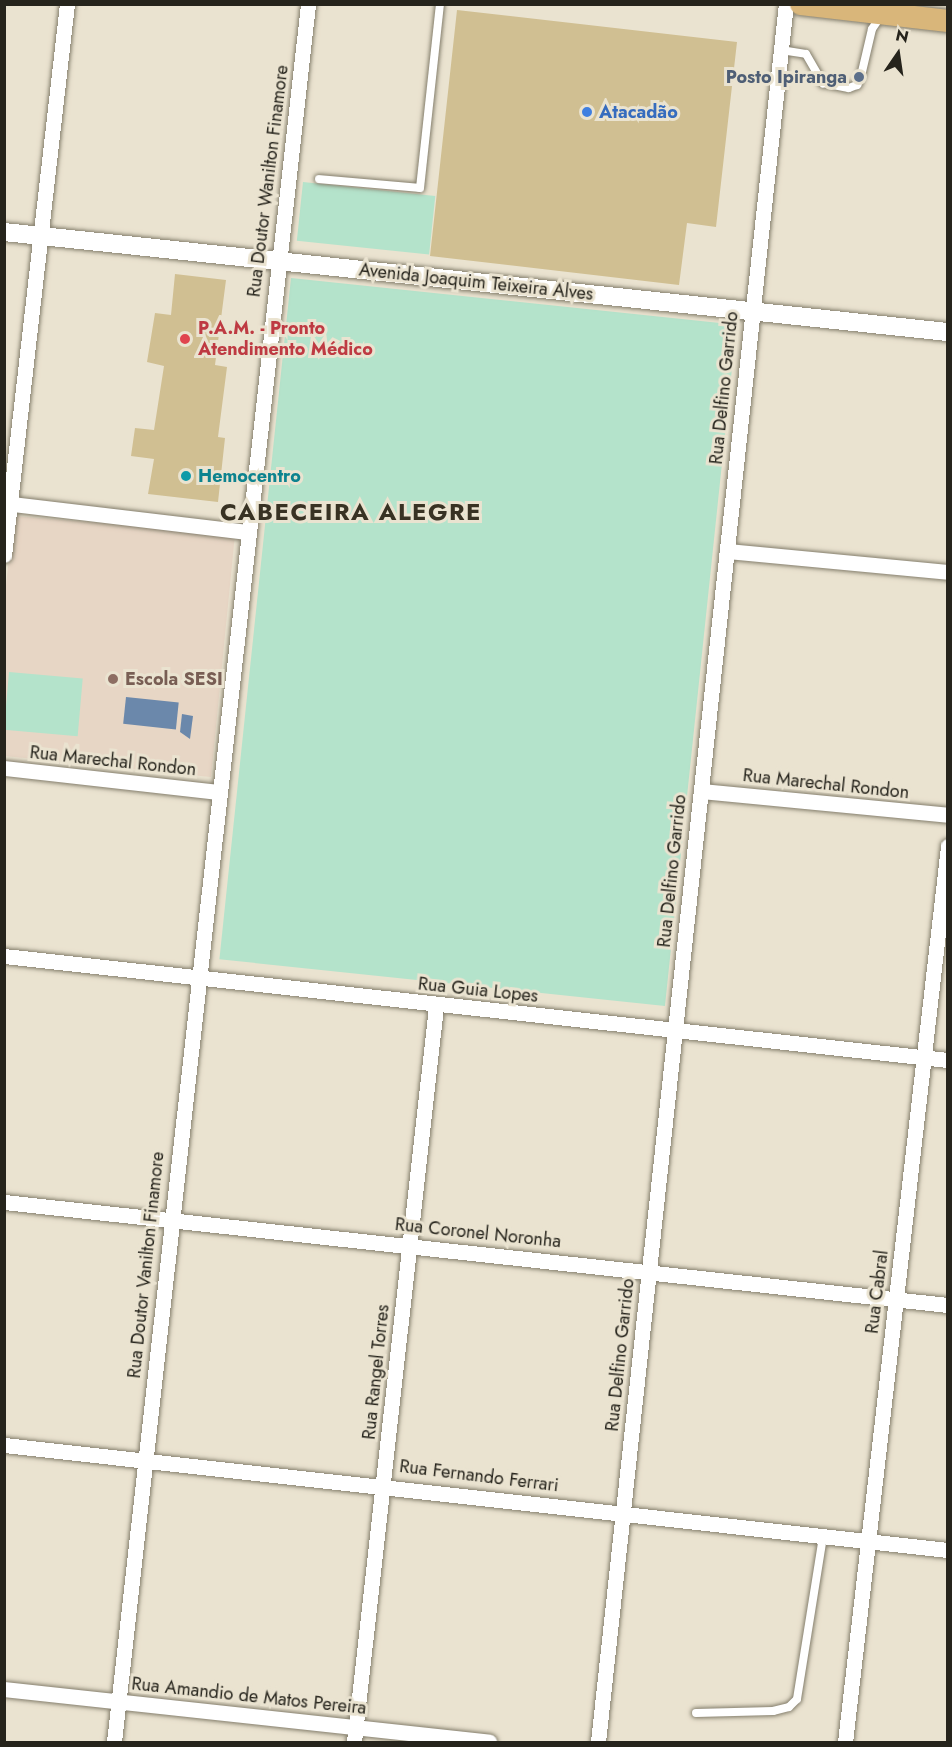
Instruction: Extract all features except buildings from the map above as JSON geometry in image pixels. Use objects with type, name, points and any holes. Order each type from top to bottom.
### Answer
[{"type":"main road","points":[[801,4],[948,21]]},
{"type":"street","points":[[4,555],[7,504],[41,236],[67,4]]},
{"type":"street","name":"Rua Doutor Wanilton Finamore","points":[[218,792],[308,4]]},
{"type":"street","name":"Rua Delfino Garrido","points":[[598,1743],[786,4]]},
{"type":"street","name":"Avenida Joaquim Teixeira Alves","points":[[4,232],[948,332]]},
{"type":"street","points":[[7,504],[248,532]]},
{"type":"street","points":[[727,551],[948,572]]},
{"type":"street","name":"Rua Marechal Rondon","points":[[4,768],[218,792]]},
{"type":"street","name":"Rua Marechal Rondon","points":[[701,791],[948,815]]},
{"type":"street","name":"Rua Doutor Vanilton Finamore","points":[[114,1743],[218,792]]},
{"type":"street","name":"Rua Cabral","points":[[845,1743],[948,846]]},
{"type":"street","name":"Rua Guia Lopes","points":[[4,956],[436,1006],[948,1060]]},
{"type":"street","name":"Rua Rangel Torres","points":[[355,1735],[436,1006]]},
{"type":"street","name":"Rua Coronel Noronha","points":[[4,1202],[649,1270],[948,1305]]},
{"type":"street","name":"Rua Fernando Ferrari","points":[[4,1445],[383,1484],[622,1514],[948,1550]]},
{"type":"street","name":"Rua Amandio de Matos Pereira","points":[[4,1689],[355,1735],[489,1743]]},
{"type":"lane","points":[[319,179],[420,188],[440,4]]},
{"type":"lane","points":[[781,51],[806,54],[823,83],[857,85],[872,29],[882,14]]},
{"type":"lane","points":[[696,1713],[773,1711],[789,1707],[797,1699],[822,1536]]},
{"type":"shaded area","name":"Escola SESI","points":[[14,516],[235,534],[211,777],[5,756],[4,602]]},
{"type":"green space","points":[[303,182],[435,196],[429,255],[297,241]]},
{"type":"green space","points":[[291,278],[737,325],[665,1006],[219,959]]},
{"type":"green space","points":[[9,672],[83,678],[78,736],[4,730]]},
{"type":"water","points":[[126,697],[179,703],[176,729],[123,724]]},
{"type":"water","points":[[182,714],[193,716],[190,739],[180,732]]},
{"type":"place","name":"Posto Ipiranga","points":[[859,77]]},
{"type":"place","name":"Atacadão","points":[[587,112]]},
{"type":"place","name":"P.A.M. - Pronto Atendimento Médico","points":[[185,339]]},
{"type":"place","name":"Hemocentro","points":[[186,476]]},
{"type":"place","name":"Escola SESI","points":[[113,679]]},
{"type":"district","name":"CABECEIRA ALEGRE","points":[[351,512]]}]
